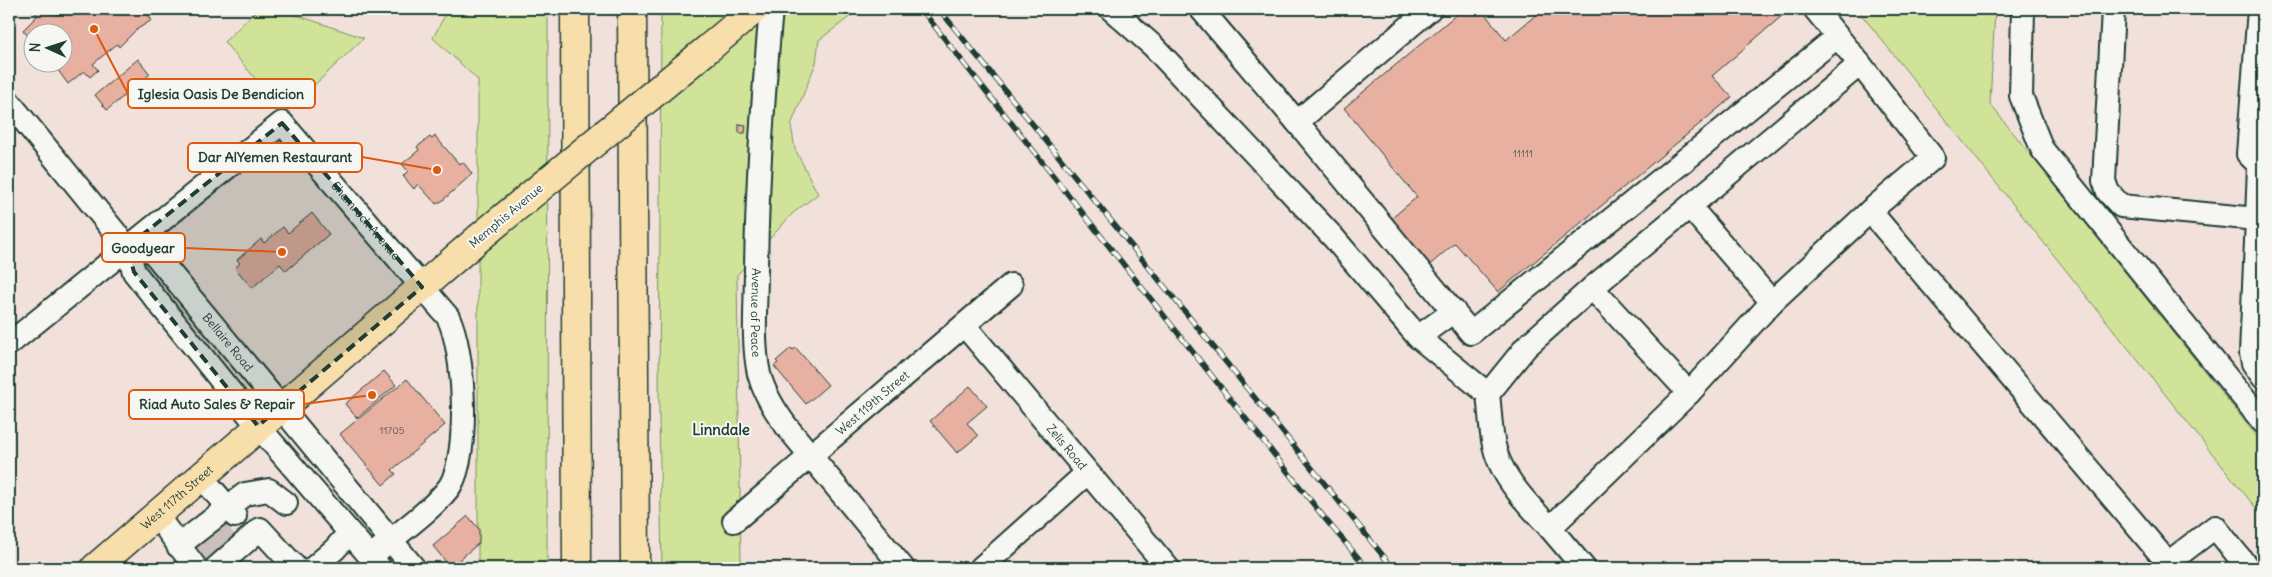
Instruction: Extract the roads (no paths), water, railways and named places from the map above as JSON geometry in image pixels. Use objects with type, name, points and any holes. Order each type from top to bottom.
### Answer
[{"type":"main road","points":[[575,9],[577,568]]},
{"type":"main road","points":[[632,9],[636,568]]},
{"type":"main road","name":"Memphis Avenue","points":[[258,426],[479,238],[755,9]]},
{"type":"main road","name":"West 117th Street","points":[[95,568],[258,426]]},
{"type":"main road","points":[[571,568],[576,513]]},
{"type":"street","name":"Avenue of Peace","points":[[771,9],[757,170],[756,356],[760,376],[772,404],[810,455],[903,568]]},
{"type":"street","points":[[1110,9],[1153,46],[1326,230],[1418,337],[1488,394],[1494,442],[1500,463],[1518,493],[1584,568]]},
{"type":"street","points":[[1201,9],[1472,333],[1837,37]]},
{"type":"street","points":[[1297,122],[1430,9]]},
{"type":"street","points":[[1550,528],[1689,393],[1772,302],[1870,212],[1933,158],[1815,9]]},
{"type":"street","points":[[2023,9],[2021,96],[2042,149],[2263,422]]},
{"type":"street","points":[[2114,9],[2104,181],[2108,192],[2121,206],[2258,219]]},
{"type":"street","points":[[2259,9],[2259,79],[2248,154],[2259,165],[2261,177],[2251,353],[2253,363],[2263,377]]},
{"type":"street","points":[[1488,394],[1526,347],[1592,288],[1860,64]]},
{"type":"street","points":[[9,102],[127,247],[134,272],[258,426],[375,563],[390,540],[444,494],[457,472],[460,462],[462,390],[457,342],[448,317],[422,287]]},
{"type":"street","name":"Shamrock Avenue","points":[[127,247],[282,124],[422,287]]},
{"type":"street","points":[[1690,207],[1772,302]]},
{"type":"street","points":[[1870,212],[2168,563],[2215,527],[2248,568]]},
{"type":"street","points":[[9,344],[127,247]]},
{"type":"street","name":"Bellaire Road","points":[[127,247],[152,251],[414,568]]},
{"type":"street","name":"West 119th Street","points":[[734,521],[1011,285]]},
{"type":"street","points":[[1592,288],[1689,393]]},
{"type":"street","points":[[1418,337],[1454,311]]},
{"type":"street","name":"Zelis Road","points":[[965,326],[1168,568]]},
{"type":"street","points":[[981,568],[1087,472]]},
{"type":"street","points":[[201,476],[226,537],[296,568]]},
{"type":"street","points":[[178,546],[226,537],[286,503],[307,483]]},
{"type":"street","points":[[226,537],[245,494],[268,490],[286,503]]},
{"type":"street","points":[[156,515],[196,568]]},
{"type":"street","points":[[313,568],[335,549],[349,533]]},
{"type":"tunnel","points":[[216,529],[228,544]]},
{"type":"tunnel","points":[[205,540],[216,555]]},
{"type":"railway","points":[[921,9],[1326,520],[1367,568]]},
{"type":"railway","points":[[939,9],[1393,568]]},
{"type":"place","name":"Iglesia Oasis De Bendicion","points":[[94,29]]},
{"type":"place","name":"Dar AlYemen Restaurant","points":[[437,170]]},
{"type":"place","name":"Goodyear","points":[[282,252]]},
{"type":"place","name":"Riad Auto Sales & Repair","points":[[372,395]]},
{"type":"district","name":"Linndale","points":[[721,430]]}]
